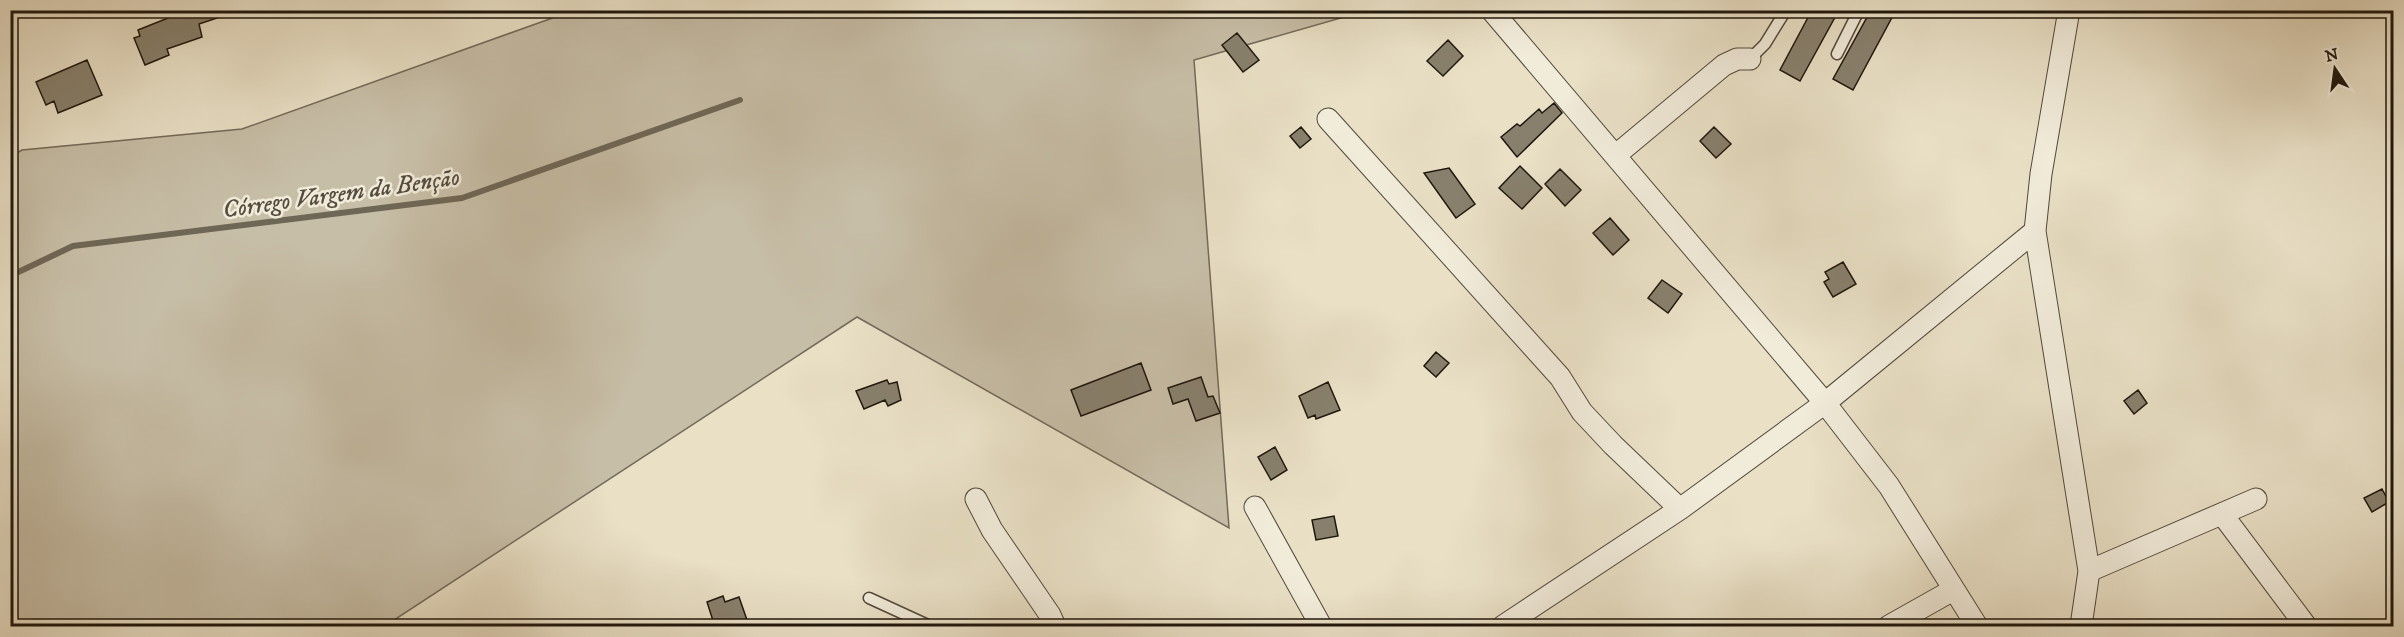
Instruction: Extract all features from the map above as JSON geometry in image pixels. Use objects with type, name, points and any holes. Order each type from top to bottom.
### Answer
[{"type":"street","points":[[2069,10],[2041,174],[2035,231],[2089,571],[2081,627]]},
{"type":"street","points":[[1493,12],[1825,403],[1889,486],[1977,627]]},
{"type":"street","points":[[1616,155],[1724,65],[1737,59],[1750,59]]},
{"type":"street","points":[[1328,119],[1560,377],[1582,412],[1680,509]]},
{"type":"street","points":[[1503,627],[1680,509],[1825,403],[2035,231]]},
{"type":"street","points":[[976,499],[992,530],[1050,615],[1055,627]]},
{"type":"street","points":[[2089,571],[2256,499]]},
{"type":"street","points":[[1255,507],[1321,627]]},
{"type":"street","points":[[2222,514],[2307,627]]},
{"type":"street","points":[[1889,627],[1953,590]]},
{"type":"lane","points":[[1750,59],[1765,44],[1786,10]]},
{"type":"lane","points":[[1837,54],[1859,10]]},
{"type":"lane","points":[[869,598],[930,627]]},
{"type":"shaded area","points":[[572,11],[1365,11],[1194,60],[1229,528],[857,317],[385,626],[11,626],[10,157],[22,150],[242,129]]},
{"type":"building","points":[[188,10],[232,10],[232,13],[199,24],[202,37],[167,49],[169,55],[145,65],[134,38],[140,36],[138,30]]},
{"type":"building","points":[[1812,10],[1839,10],[1800,81],[1780,70]]},
{"type":"building","points":[[1871,10],[1896,10],[1853,90],[1833,79]]},
{"type":"building","points":[[1237,33],[1259,60],[1243,72],[1222,45]]},
{"type":"building","points":[[1448,40],[1463,56],[1443,76],[1427,61]]},
{"type":"building","points":[[87,60],[102,95],[58,113],[54,101],[46,105],[36,82]]},
{"type":"building","points":[[1554,103],[1562,113],[1517,157],[1501,137],[1517,124],[1520,126],[1539,109],[1542,113]]},
{"type":"building","points":[[1301,127],[1311,139],[1300,148],[1290,136]]},
{"type":"building","points":[[1714,127],[1731,144],[1716,158],[1700,141]]},
{"type":"building","points":[[1520,166],[1542,188],[1522,209],[1499,188]]},
{"type":"building","points":[[1449,168],[1475,204],[1456,218],[1424,173]]},
{"type":"building","points":[[1560,169],[1581,190],[1565,206],[1545,184]]},
{"type":"building","points":[[1610,218],[1629,240],[1613,255],[1593,233]]},
{"type":"building","points":[[1843,262],[1856,284],[1833,297],[1824,282],[1829,279],[1825,272]]},
{"type":"building","points":[[1662,280],[1682,294],[1668,313],[1648,298]]},
{"type":"building","points":[[1436,352],[1449,363],[1436,377],[1424,366]]},
{"type":"building","points":[[1141,363],[1151,390],[1081,416],[1071,390]]},
{"type":"building","points":[[1201,377],[1208,397],[1213,396],[1220,413],[1196,421],[1188,399],[1173,404],[1168,388]]},
{"type":"building","points":[[887,380],[889,384],[897,382],[901,400],[888,406],[885,400],[864,409],[856,391]]},
{"type":"building","points":[[1328,382],[1340,410],[1316,419],[1315,415],[1308,418],[1299,396]]},
{"type":"building","points":[[2138,390],[2147,403],[2134,414],[2124,401]]},
{"type":"building","points":[[1275,447],[1287,470],[1271,480],[1258,457]]},
{"type":"building","points":[[2382,489],[2389,502],[2372,512],[2364,498]]},
{"type":"building","points":[[1334,516],[1338,536],[1316,540],[1312,520]]},
{"type":"building","points":[[723,596],[725,602],[739,597],[747,620],[729,627],[715,627],[707,602]]},
{"type":"waterway","name":"Córrego Vargem da Benção","points":[[10,276],[73,246],[462,198],[740,100]]}]
